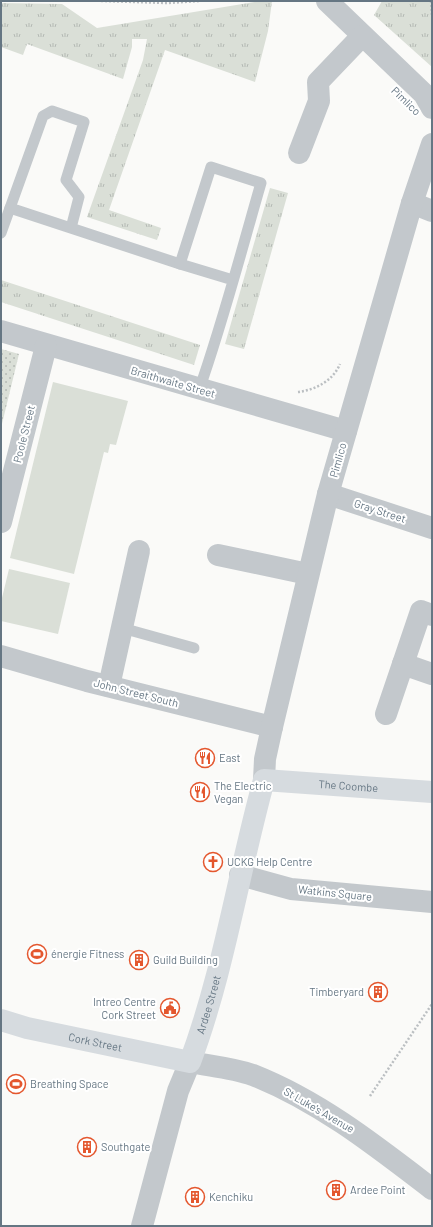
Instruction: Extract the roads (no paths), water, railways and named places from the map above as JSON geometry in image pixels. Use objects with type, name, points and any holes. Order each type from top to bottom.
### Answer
[{"type":"main road","name":"The Coombe","points":[[264,780],[432,792]]},
{"type":"main road","name":"Ardee Street","points":[[190,1062],[211,1002],[240,875],[264,780]]},
{"type":"main road","name":"Cork Street","points":[[1,1020],[27,1028],[190,1062]]},
{"type":"street","name":"Pimlico","points":[[327,1],[424,94],[432,108]]},
{"type":"street","points":[[299,153],[319,101],[318,82],[362,36]]},
{"type":"street","name":"Pimlico","points":[[264,780],[272,727],[328,494],[412,203],[432,144]]},
{"type":"street","points":[[412,203],[432,211]]},
{"type":"street","name":"Braithwaite Street","points":[[1,331],[46,346],[346,431]]},
{"type":"street","name":"Poole Street","points":[[1,522],[46,346]]},
{"type":"street","name":"Gray Street","points":[[328,494],[432,528]]},
{"type":"street","points":[[109,686],[139,551]]},
{"type":"street","points":[[218,555],[308,574]]},
{"type":"street","points":[[386,714],[422,611],[432,615]]},
{"type":"street","name":"John Street South","points":[[1,656],[109,686],[272,727]]},
{"type":"street","points":[[403,664],[432,674]]},
{"type":"street","name":"Watkins Square","points":[[240,875],[291,889],[432,902]]},
{"type":"street","name":"St Luke's Avenue","points":[[190,1062],[251,1075],[276,1086],[330,1114],[359,1133],[432,1189]]},
{"type":"street","name":"Ardee Street","points":[[142,1226],[178,1091],[190,1062]]},
{"type":"lane","points":[[1,233],[43,116],[52,111],[84,122],[66,180],[79,197],[71,228]]},
{"type":"lane","points":[[180,264],[211,167],[261,183],[199,390]]},
{"type":"lane","points":[[10,208],[233,280]]},
{"type":"lane","points":[[122,628],[194,648]]},
{"type":"place","name":"East","points":[[205,758]]},
{"type":"place","name":"The Electric Vegan","points":[[200,792]]},
{"type":"place","name":"UCKG Help Centre","points":[[213,862]]},
{"type":"place","name":"énergie Fitness","points":[[37,954]]},
{"type":"place","name":"Guild Building","points":[[139,960]]},
{"type":"place","name":"Timberyard","points":[[378,992]]},
{"type":"place","name":"Intreo Centre Cork Street","points":[[170,1008]]},
{"type":"place","name":"Breathing Space","points":[[16,1084]]},
{"type":"place","name":"Southgate","points":[[87,1147]]},
{"type":"place","name":"Ardee Point","points":[[336,1190]]},
{"type":"place","name":"Kenchiku","points":[[195,1197]]}]
